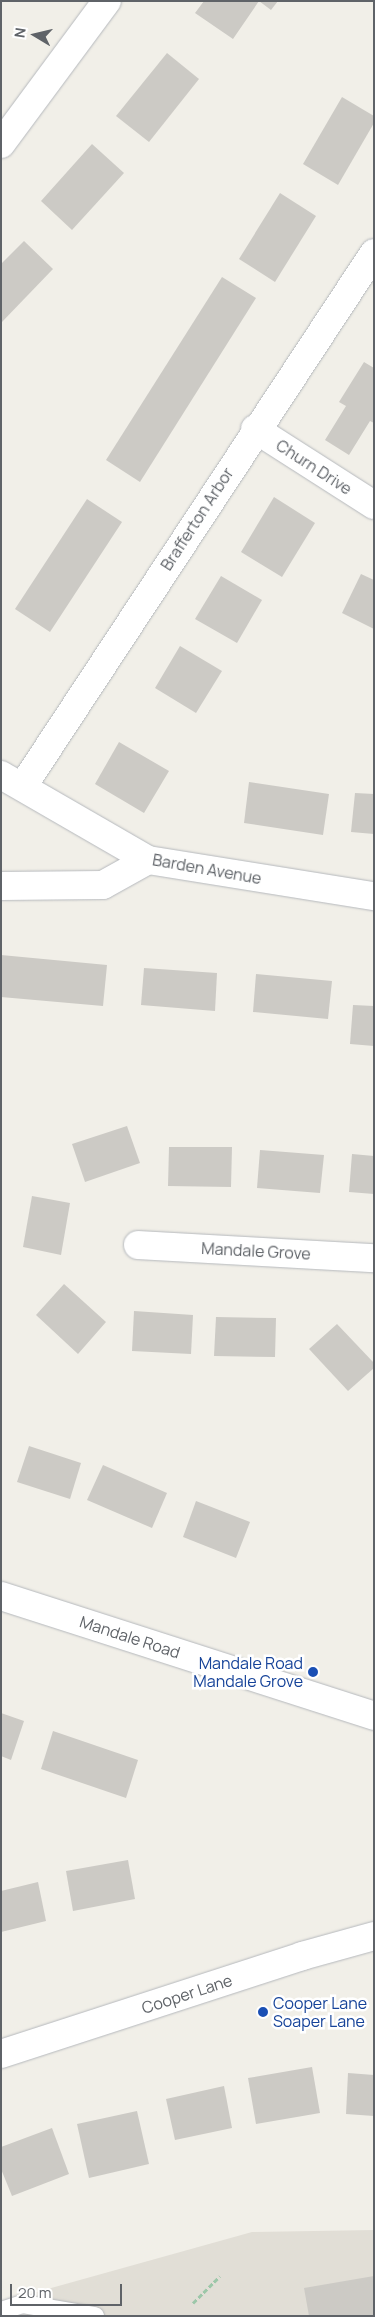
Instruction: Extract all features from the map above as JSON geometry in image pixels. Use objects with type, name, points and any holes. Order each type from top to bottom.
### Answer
[{"type":"street","points":[[1,144],[107,1]]},
{"type":"street","name":"Brafferton Arbor","points":[[12,780],[255,429],[374,253]]},
{"type":"street","name":"Churn Drive","points":[[255,429],[374,505]]},
{"type":"street","name":"Barden Avenue","points":[[12,780],[148,860],[374,896]]},
{"type":"street","points":[[1,886],[103,885],[148,860]]},
{"type":"street","name":"Mandale Grove","points":[[138,1245],[374,1258]]},
{"type":"street","name":"Mandale Road","points":[[1,1596],[374,1716]]},
{"type":"street","name":"Cooper Lane","points":[[1,2054],[302,1956],[374,1936]]},
{"type":"lane","points":[[1,2311],[23,2304],[95,2316]]},
{"type":"path","points":[[193,2304],[220,2276]]},
{"type":"shaded area","points":[[374,2230],[374,2316],[1,2316],[1,2302],[252,2232]]},
{"type":"building","points":[[204,1],[259,1],[233,39],[195,13]]},
{"type":"building","points":[[259,1],[278,1],[271,10]]},
{"type":"building","points":[[167,53],[199,79],[149,142],[116,116]]},
{"type":"building","points":[[342,97],[374,116],[374,123],[338,185],[303,164]]},
{"type":"building","points":[[92,144],[124,173],[72,230],[41,201]]},
{"type":"building","points":[[280,193],[316,216],[275,282],[239,259]]},
{"type":"building","points":[[24,241],[53,269],[1,323],[1,264]]},
{"type":"building","points":[[222,277],[256,298],[140,482],[106,460]]},
{"type":"building","points":[[364,362],[374,368],[374,423],[370,421],[349,455],[325,440],[346,406],[339,402]]},
{"type":"building","points":[[274,497],[315,523],[282,577],[241,552]]},
{"type":"building","points":[[87,499],[122,522],[50,632],[15,609]]},
{"type":"building","points":[[361,574],[374,580],[374,629],[342,613]]},
{"type":"building","points":[[221,576],[262,600],[237,643],[195,619]]},
{"type":"building","points":[[180,646],[222,671],[196,713],[155,688]]},
{"type":"building","points":[[119,742],[169,771],[144,813],[95,784]]},
{"type":"building","points":[[249,782],[329,794],[323,835],[244,823]]},
{"type":"building","points":[[355,793],[374,794],[374,834],[351,832]]},
{"type":"building","points":[[1,955],[107,965],[103,1006],[1,997]]},
{"type":"building","points":[[144,968],[217,973],[215,1011],[141,1005]]},
{"type":"building","points":[[256,974],[332,981],[328,1019],[253,1012]]},
{"type":"building","points":[[353,1005],[374,1006],[374,1046],[350,1044]]},
{"type":"building","points":[[127,1126],[140,1163],[85,1182],[72,1144]]},
{"type":"building","points":[[169,1147],[232,1147],[231,1187],[168,1186]]},
{"type":"building","points":[[260,1150],[324,1155],[320,1193],[257,1188]]},
{"type":"building","points":[[352,1154],[374,1156],[374,1194],[349,1192]]},
{"type":"building","points":[[32,1196],[70,1203],[61,1255],[23,1247]]},
{"type":"building","points":[[64,1284],[106,1322],[78,1354],[36,1315]]},
{"type":"building","points":[[134,1311],[193,1315],[191,1354],[132,1351]]},
{"type":"building","points":[[216,1317],[276,1318],[275,1357],[214,1356]]},
{"type":"building","points":[[337,1324],[374,1363],[374,1368],[348,1391],[309,1349]]},
{"type":"building","points":[[29,1446],[81,1463],[70,1499],[17,1482]]},
{"type":"building","points":[[103,1465],[167,1493],[152,1528],[87,1500]]},
{"type":"building","points":[[196,1501],[250,1522],[236,1558],[183,1537]]},
{"type":"building","points":[[1,1713],[24,1721],[11,1760],[1,1756]]},
{"type":"building","points":[[53,1731],[138,1760],[126,1798],[41,1769]]},
{"type":"building","points":[[128,1860],[135,1899],[73,1911],[66,1871]]},
{"type":"building","points":[[38,1882],[46,1921],[1,1932],[1,1891]]},
{"type":"building","points":[[312,2067],[320,2113],[256,2124],[248,2078]]},
{"type":"building","points":[[348,2073],[374,2075],[374,2116],[346,2114]]},
{"type":"building","points":[[224,2086],[232,2128],[175,2140],[166,2099]]},
{"type":"building","points":[[137,2111],[149,2164],[89,2178],[77,2124]]},
{"type":"building","points":[[52,2128],[69,2174],[12,2196],[1,2169],[1,2147]]},
{"type":"building","points":[[374,2276],[374,2316],[309,2316],[304,2288]]},
{"type":"place","name":"Mandale Road Mandale Grove","points":[[313,1672]]},
{"type":"place","name":"Cooper Lane Soaper Lane","points":[[263,2012]]}]
